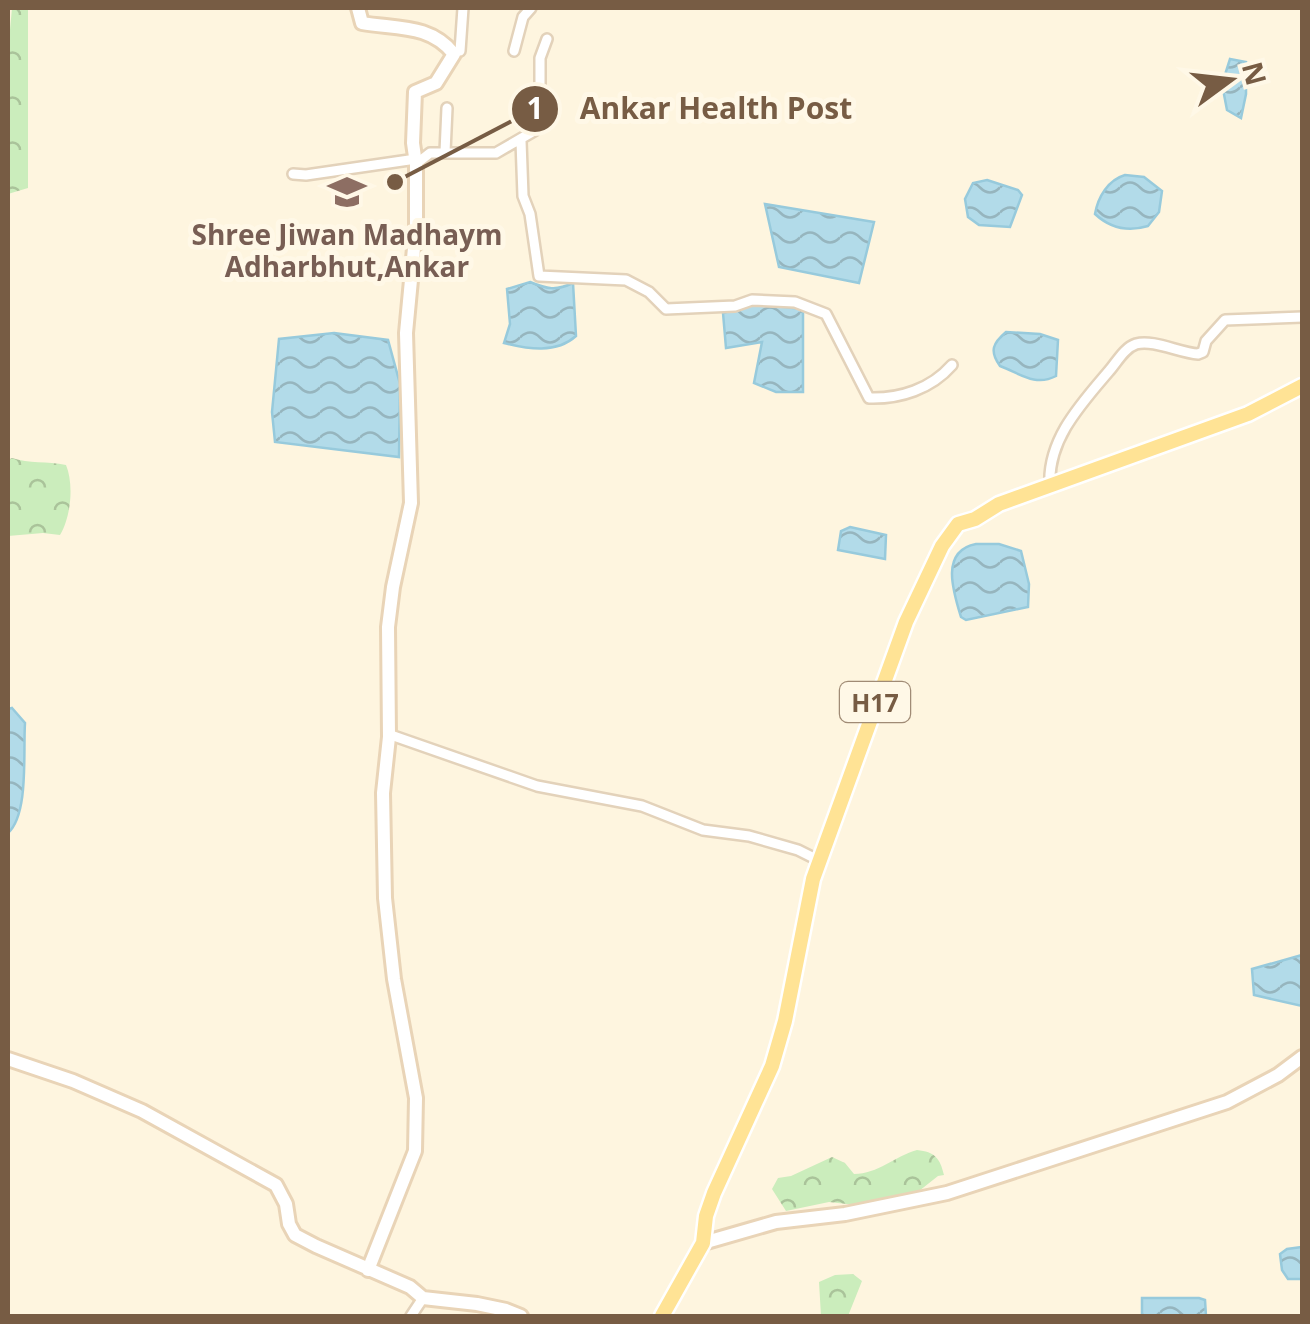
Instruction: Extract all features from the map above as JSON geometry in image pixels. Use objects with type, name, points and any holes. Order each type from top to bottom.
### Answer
[{"type":"main road","name":"H17","points":[[702,1243],[714,1194],[772,1066],[820,860],[906,622],[942,546],[958,524],[975,519],[998,504],[1248,414],[1302,386]]},
{"type":"main road","points":[[662,1316],[702,1243]]},
{"type":"street","points":[[358,8],[362,23],[420,29],[434,34],[454,54],[436,84],[415,92],[416,161],[406,332],[411,503],[388,627],[388,734],[383,793],[385,898],[394,980],[416,1098],[414,1151],[368,1270]]},
{"type":"street","points":[[460,51],[463,8]]},
{"type":"street","points":[[514,51],[523,16],[531,8]]},
{"type":"street","points":[[547,40],[540,58],[540,122],[534,131],[524,134],[521,142],[523,196],[530,214],[539,276],[626,280],[649,292],[666,309],[735,306],[752,300],[795,302],[826,314],[868,398],[893,398],[920,389],[952,364]]},
{"type":"street","points":[[445,152],[448,108]]},
{"type":"street","points":[[292,174],[416,161],[445,152],[496,153],[521,142]]},
{"type":"street","points":[[412,265],[460,267]]},
{"type":"street","points":[[1050,486],[1052,456],[1074,413],[1134,344],[1198,354],[1225,320],[1302,316]]},
{"type":"street","points":[[388,734],[537,786],[642,806],[703,830],[749,836],[820,860]]},
{"type":"street","points":[[702,1243],[776,1222],[845,1214],[948,1193],[1227,1102],[1278,1075],[1302,1057]]},
{"type":"street","points":[[8,1059],[73,1081],[142,1111],[276,1185],[295,1234],[410,1287],[423,1298],[476,1304],[520,1316]]},
{"type":"street","points":[[411,1316],[423,1298]]},
{"type":"green space","points":[[12,8],[28,8],[28,188],[8,194],[8,51]]},
{"type":"green space","points":[[8,460],[66,465],[70,500],[60,535],[8,536]]},
{"type":"green space","points":[[917,1150],[936,1157],[944,1175],[914,1195],[864,1206],[829,1202],[786,1211],[772,1189],[778,1178],[832,1157],[845,1163],[854,1174],[871,1171]]},
{"type":"green space","points":[[853,1274],[862,1281],[848,1316],[821,1316],[819,1282],[835,1275]]},
{"type":"water","points":[[1230,59],[1246,62],[1241,118],[1227,110],[1222,84]]},
{"type":"water","points":[[1125,175],[1144,177],[1162,191],[1159,212],[1148,226],[1120,228],[1095,214],[1105,190]]},
{"type":"water","points":[[987,180],[1018,190],[1022,195],[1010,227],[979,225],[968,217],[965,199],[973,183]]},
{"type":"water","points":[[765,204],[874,222],[859,283],[779,267]]},
{"type":"water","points":[[530,282],[552,288],[573,283],[576,336],[568,342],[551,348],[504,343],[510,324],[507,289]]},
{"type":"water","points":[[756,304],[803,309],[803,392],[776,392],[754,383],[762,342],[726,348],[723,313]]},
{"type":"water","points":[[1006,332],[1040,334],[1058,340],[1056,376],[1034,380],[1000,366],[994,348]]},
{"type":"water","points":[[334,333],[388,340],[400,384],[399,457],[275,442],[272,412],[279,339]]},
{"type":"water","points":[[850,527],[886,535],[885,559],[838,550],[841,531]]},
{"type":"water","points":[[999,544],[1021,551],[1029,584],[1028,607],[966,620],[961,617],[953,584],[953,563],[965,548]]},
{"type":"water","points":[[12,708],[25,723],[24,766],[19,812],[8,833],[8,709]]},
{"type":"water","points":[[1302,955],[1302,1006],[1254,995],[1252,969]]},
{"type":"water","points":[[1302,1247],[1302,1279],[1288,1279],[1280,1254]]},
{"type":"water","points":[[1142,1298],[1199,1298],[1205,1300],[1206,1316],[1142,1316]]},
{"type":"place","name":"Ankar Health Post","points":[[395,182]]},
{"type":"place","name":"Shree Jiwan Madhaym Adharbhut,Ankar","points":[[347,192]]}]
